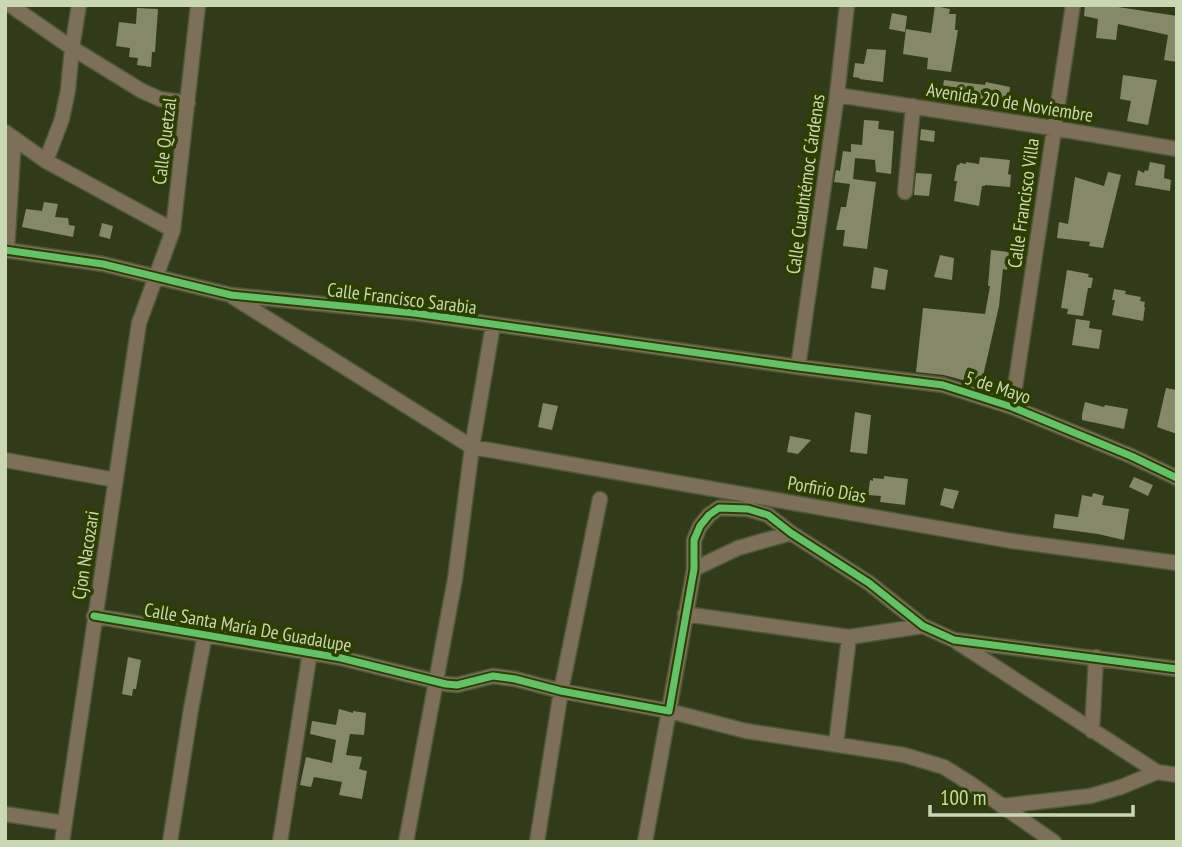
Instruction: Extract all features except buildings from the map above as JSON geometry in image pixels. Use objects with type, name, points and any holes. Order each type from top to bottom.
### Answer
[{"type":"street","points":[[10,5],[142,92],[160,99],[188,103]]},
{"type":"street","points":[[46,161],[66,99],[79,5]]},
{"type":"street","name":"Calle Quetzal","points":[[155,278],[173,230],[198,5]]},
{"type":"street","name":"Calle Cuauhtémoc Cárdenas","points":[[798,367],[837,95],[847,5]]},
{"type":"street","name":"Calle Francisco Villa","points":[[1012,407],[1073,5]]},
{"type":"street","name":"Avenida 20 de Noviembre","points":[[837,95],[1177,149]]},
{"type":"street","points":[[905,192],[913,106]]},
{"type":"street","points":[[9,135],[46,161],[173,230]]},
{"type":"street","points":[[6,250],[9,135]]},
{"type":"street","name":"Calle Francisco Sarabia","points":[[6,250],[103,264],[231,295],[414,313],[798,367]]},
{"type":"street","name":"Cjon Nacozari","points":[[62,842],[139,323],[155,278]]},
{"type":"street","points":[[231,295],[472,447]]},
{"type":"street","points":[[406,842],[454,579],[492,325]]},
{"type":"street","name":"5 de Mayo","points":[[798,367],[943,386],[1012,407],[1177,478]]},
{"type":"street","name":"Porfirio Días","points":[[472,447],[1012,541],[1177,563]]},
{"type":"street","points":[[5,460],[116,480]]},
{"type":"street","points":[[537,842],[561,691],[600,499]]},
{"type":"street","points":[[645,842],[674,712],[685,614],[694,569],[694,540],[709,514],[719,508],[748,509],[768,515],[869,583],[923,626],[954,640],[1157,772],[1177,775]]},
{"type":"street","points":[[694,569],[738,548],[791,533]]},
{"type":"street","points":[[685,614],[849,637],[923,626]]},
{"type":"street","name":"Calle Santa María De Guadalupe","points":[[94,616],[310,652],[446,684],[457,685],[493,676],[674,712]]},
{"type":"street","points":[[170,842],[205,634]]},
{"type":"street","points":[[836,744],[849,637]]},
{"type":"street","points":[[954,640],[1177,669]]},
{"type":"street","points":[[280,842],[310,652]]},
{"type":"street","points":[[1092,731],[1096,657]]},
{"type":"street","points":[[674,712],[746,731],[904,755],[944,767],[1054,842]]},
{"type":"street","points":[[1002,806],[1090,796],[1157,772]]},
{"type":"street","points":[[5,814],[64,823]]},
{"type":"cycle path","points":[[5,250],[103,264],[231,295],[414,313],[943,385],[1012,407],[1177,478]]},
{"type":"cycle path","points":[[94,616],[341,658],[446,684],[457,685],[493,676],[669,711],[694,569],[694,540],[700,526],[719,508],[748,509],[768,515],[869,583],[923,626],[954,640],[1177,669]]}]
